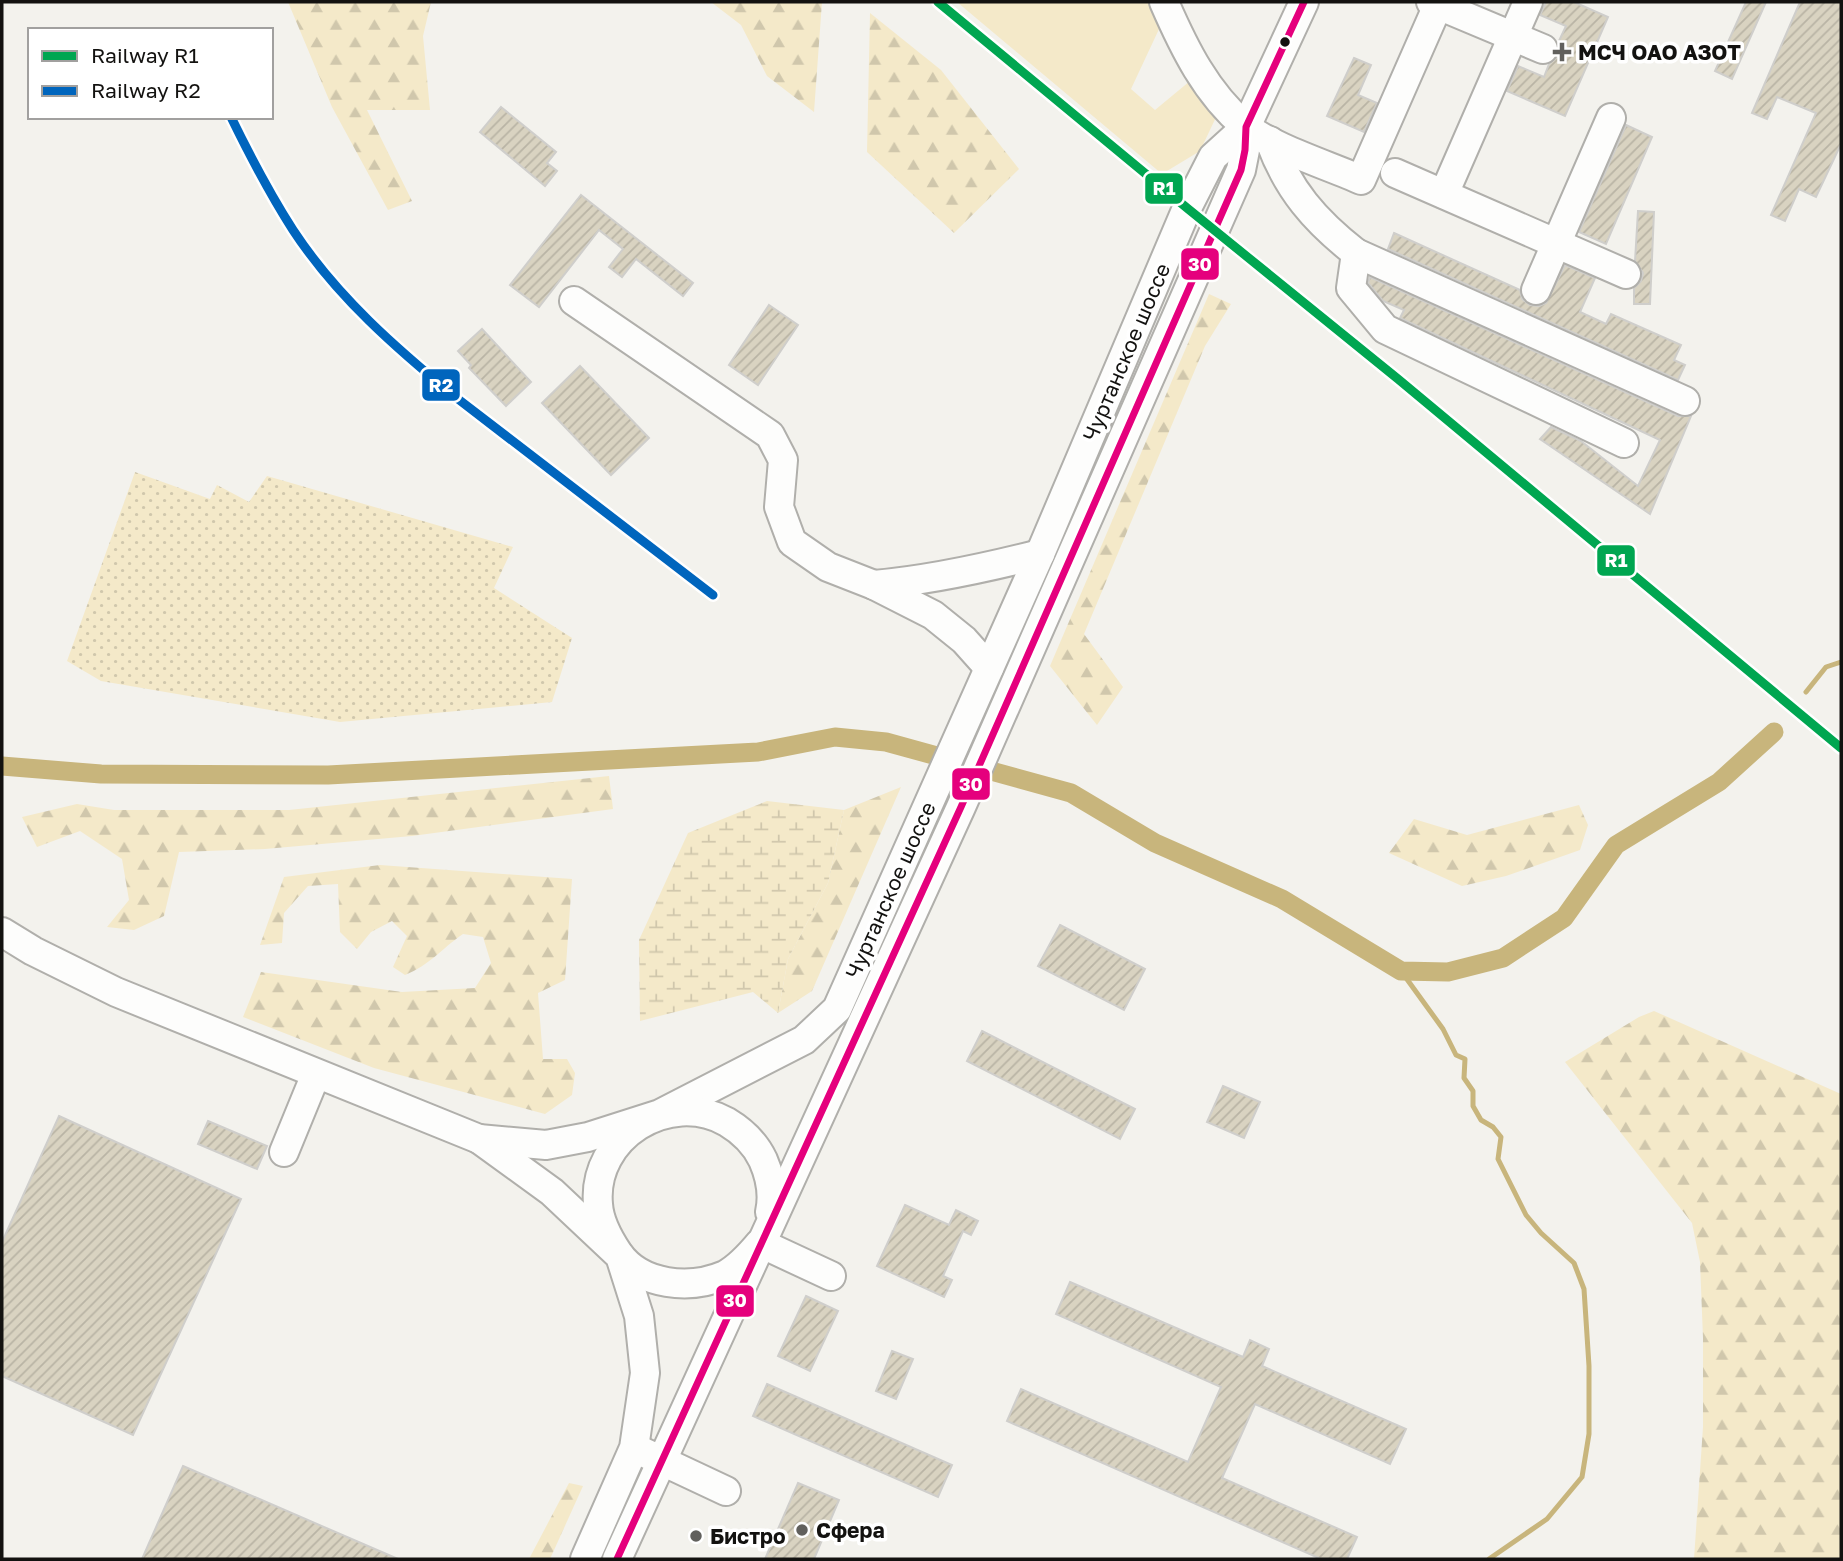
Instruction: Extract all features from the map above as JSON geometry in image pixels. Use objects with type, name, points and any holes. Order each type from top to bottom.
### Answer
[{"type":"street","points":[[1164,2],[1199,75],[1246,127],[1270,141],[1361,180],[1434,3],[1544,49]]},
{"type":"street","points":[[1246,127],[1304,2]]},
{"type":"street","points":[[1444,194],[1528,2]]},
{"type":"street","points":[[1536,290],[1611,118]]},
{"type":"street","name":"Чуртанское шоссе","points":[[479,1139],[546,1145],[588,1137],[660,1114],[804,1040],[837,1009],[1040,554],[1187,208],[1213,157],[1246,127]]},
{"type":"street","name":"Чуртанское шоссе","points":[[617,1559],[999,723],[1241,170],[1246,127]]},
{"type":"street","points":[[1270,141],[1279,167],[1296,195],[1328,231],[1356,253],[1685,401]]},
{"type":"street","points":[[1395,173],[1626,274]]},
{"type":"street","points":[[1356,253],[1351,288],[1385,329],[1624,443]]},
{"type":"street","points":[[574,301],[770,435],[783,460],[779,508],[792,542],[828,567],[874,585],[933,615],[964,640],[989,668]]},
{"type":"street","points":[[874,585],[943,576],[1040,554]]},
{"type":"street","points":[[2,932],[33,951],[116,992],[479,1139],[552,1192],[620,1256],[643,1274],[670,1283],[699,1283],[727,1274],[750,1256],[763,1237],[772,1204],[770,1176],[758,1150],[740,1129],[715,1115],[688,1110],[660,1114],[634,1127],[613,1148],[601,1174],[598,1203],[604,1232],[620,1256],[639,1316],[645,1373],[634,1448],[584,1559]]},
{"type":"street","points":[[284,1152],[316,1074]]},
{"type":"street","points":[[763,1237],[831,1276]]},
{"type":"street","points":[[634,1448],[726,1491]]},
{"type":"green space","points":[[288,2],[431,2],[423,36],[430,110],[367,110],[412,201],[388,210],[332,107]]},
{"type":"green space","points":[[711,2],[822,2],[814,112],[767,76],[741,25]]},
{"type":"green space","points":[[957,2],[1152,2],[1160,27],[1131,89],[1155,110],[1190,81],[1219,111],[1200,151],[1162,174]]},
{"type":"green space","points":[[870,13],[941,70],[1019,169],[954,233],[867,152]]},
{"type":"green space","points":[[1209,294],[1231,304],[1205,346],[1084,634],[1123,687],[1097,725],[1050,666]]},
{"type":"green space","points":[[135,472],[210,499],[217,485],[249,502],[267,476],[513,547],[494,588],[572,638],[552,702],[340,722],[101,681],[67,661]]},
{"type":"green space","points":[[609,776],[613,809],[412,836],[265,849],[179,852],[164,916],[134,930],[107,927],[129,900],[122,859],[80,831],[37,847],[22,817],[77,804],[114,810],[289,810]]},
{"type":"green space","points":[[901,787],[812,991],[778,1013],[788,959],[828,883],[844,810]]},
{"type":"green space","points":[[767,801],[844,810],[828,883],[788,959],[778,1013],[753,992],[640,1021],[639,940],[688,833]]},
{"type":"green space","points":[[1579,805],[1588,825],[1580,850],[1506,876],[1462,886],[1389,853],[1414,819],[1467,835]]},
{"type":"green space","points":[[380,865],[572,879],[565,980],[538,993],[543,1059],[567,1059],[575,1073],[572,1095],[545,1114],[374,1068],[243,1017],[261,972],[402,992],[475,988],[491,963],[483,937],[463,934],[429,962],[405,975],[393,967],[407,936],[392,921],[371,932],[357,949],[340,932],[338,884],[308,886],[284,913],[282,943],[260,945],[284,877]]},
{"type":"green space","points":[[1654,1011],[1841,1094],[1841,1559],[1694,1559],[1703,1427],[1703,1338],[1700,1262],[1692,1223],[1565,1062],[1639,1017]]},
{"type":"green space","points":[[569,1483],[583,1486],[550,1559],[529,1559]]},
{"type":"building","points":[[1546,2],[1574,2],[1608,17],[1565,116],[1507,91],[1518,66],[1544,77],[1549,64],[1558,56],[1558,43],[1566,26],[1540,15]]},
{"type":"building","points":[[1746,2],[1766,2],[1732,79],[1715,71]]},
{"type":"building","points":[[1800,2],[1841,2],[1841,144],[1816,197],[1799,189],[1785,221],[1771,215],[1816,113],[1777,97],[1767,119],[1752,113]]},
{"type":"building","points":[[1354,58],[1371,65],[1358,95],[1377,103],[1364,132],[1327,116]]},
{"type":"building","points":[[501,107],[556,152],[547,163],[557,171],[545,186],[480,132]]},
{"type":"building","points":[[1626,125],[1652,137],[1606,244],[1579,232]]},
{"type":"building","points":[[581,195],[693,283],[683,296],[636,259],[622,277],[609,267],[623,249],[599,230],[539,307],[510,285]]},
{"type":"building","points":[[1638,211],[1654,212],[1650,304],[1634,304],[1634,288],[1641,281],[1643,273],[1635,261]]},
{"type":"building","points":[[1394,233],[1520,290],[1522,299],[1530,305],[1539,306],[1546,303],[1565,265],[1595,278],[1580,312],[1606,324],[1611,314],[1681,345],[1674,360],[1685,365],[1678,380],[1388,249]]},
{"type":"building","points":[[1370,277],[1678,416],[1691,416],[1650,514],[1540,439],[1551,427],[1581,441],[1638,486],[1660,440],[1400,318],[1404,310],[1383,301],[1368,283]]},
{"type":"building","points":[[769,305],[798,325],[758,385],[729,365]]},
{"type":"building","points":[[482,329],[531,382],[506,406],[469,368],[471,365],[458,351]]},
{"type":"building","points":[[580,366],[649,438],[611,475],[542,403]]},
{"type":"building","points":[[1060,925],[1145,969],[1124,1010],[1038,966]]},
{"type":"building","points":[[982,1031],[1135,1109],[1120,1139],[967,1061]]},
{"type":"building","points":[[1223,1086],[1260,1102],[1244,1138],[1207,1122]]},
{"type":"building","points":[[59,1116],[241,1199],[133,1435],[2,1376],[2,1242]]},
{"type":"building","points":[[208,1121],[267,1146],[257,1169],[198,1144]]},
{"type":"building","points":[[905,1205],[949,1225],[956,1210],[978,1221],[971,1235],[963,1231],[943,1276],[952,1280],[944,1297],[877,1266]]},
{"type":"building","points":[[1070,1282],[1243,1357],[1250,1340],[1269,1349],[1262,1366],[1406,1429],[1390,1464],[1255,1404],[1222,1478],[1357,1537],[1347,1559],[1321,1559],[1007,1421],[1021,1389],[1188,1462],[1221,1387],[1056,1314]]},
{"type":"building","points":[[806,1296],[838,1311],[810,1371],[778,1356]]},
{"type":"building","points":[[892,1351],[913,1359],[896,1399],[876,1391]]},
{"type":"building","points":[[767,1384],[952,1465],[938,1497],[753,1416]]},
{"type":"building","points":[[183,1466],[398,1559],[142,1559]]},
{"type":"building","name":"Сфера","points":[[798,1483],[839,1500],[814,1559],[765,1559]]},
{"type":"waterway","points":[[1806,692],[1826,667],[1841,662]]},
{"type":"waterway","points":[[2,766],[101,774],[328,775],[758,752],[835,737],[886,742],[1071,793],[1155,843],[1282,899],[1401,971],[1448,972],[1503,958],[1564,918],[1616,845],[1719,782],[1774,732]]},
{"type":"waterway","points":[[1401,971],[1443,1029],[1456,1055],[1465,1059],[1464,1078],[1473,1091],[1473,1106],[1481,1120],[1493,1127],[1501,1137],[1498,1159],[1526,1215],[1541,1233],[1574,1263],[1584,1289],[1589,1366],[1589,1434],[1582,1477],[1547,1519],[1489,1559]]},
{"type":"rail line","name":"R1","points":[[938,2],[1398,379],[1841,748]]},
{"type":"rail line","name":"R2","points":[[232,119],[260,175],[293,230],[329,278],[369,321],[458,399],[713,595]]},
{"type":"transit line","name":"30","points":[[617,1559],[961,807],[1241,170],[1246,127],[1304,2]]},
{"type":"place","name":"МСЧ ОАО АЗОТ","points":[[1562,52]]},
{"type":"place","name":"Сфера","points":[[802,1530]]},
{"type":"place","name":"Бистро","points":[[696,1536]]}]
